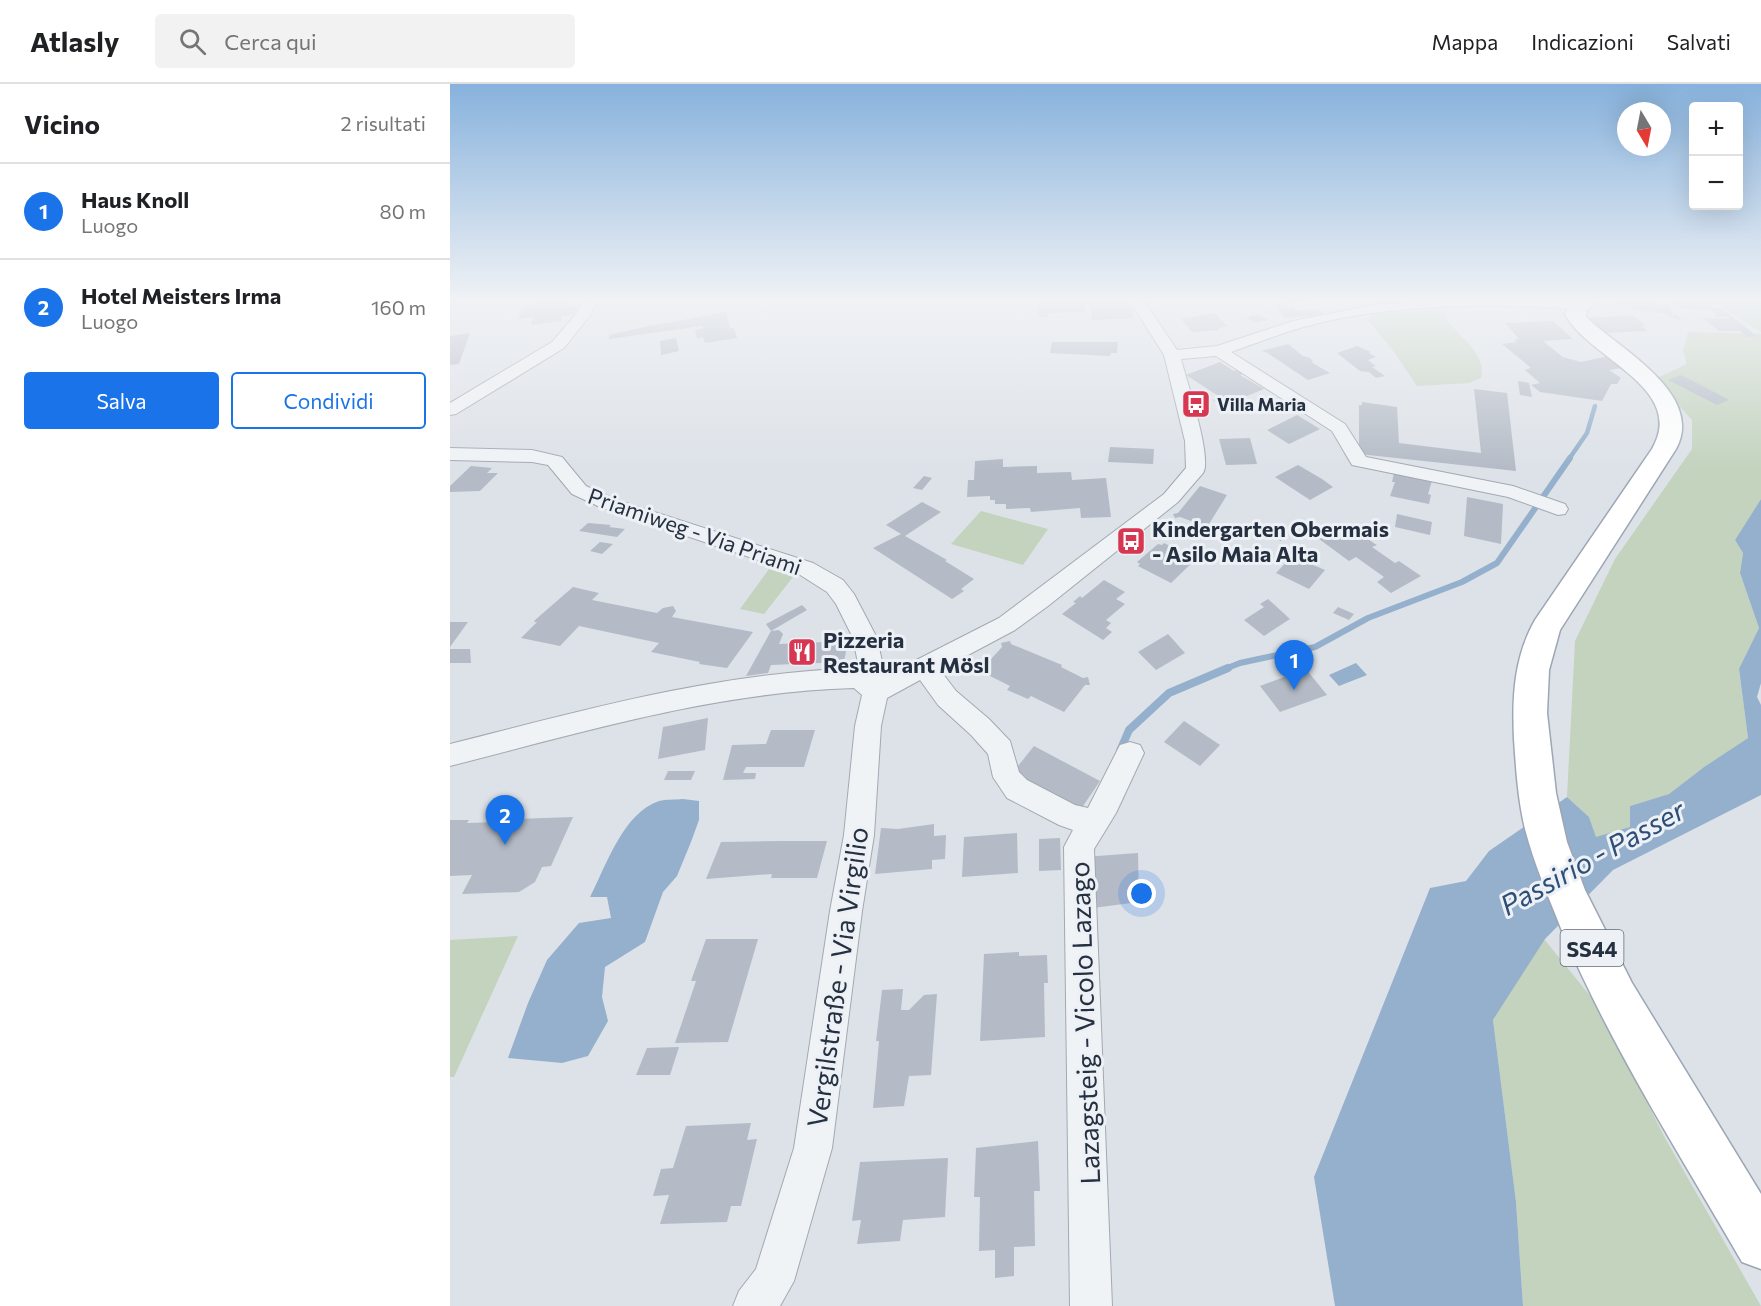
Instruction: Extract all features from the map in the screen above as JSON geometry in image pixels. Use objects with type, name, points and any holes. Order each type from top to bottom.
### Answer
[{"type":"main road","name":"SS44","points":[[1616,355],[1654,388],[1668,407],[1672,420],[1671,434],[1664,449],[1539,642],[1529,686],[1535,779],[1547,840],[1571,903],[1609,983],[1756,1234]]},
{"type":"street","points":[[450,410],[541,355]]},
{"type":"street","points":[[450,755],[644,707],[759,683],[859,678],[876,692],[1007,624],[1134,529],[1184,486],[1196,469],[1196,457],[1181,384],[1172,355]]},
{"type":"street","points":[[1225,355],[1339,428],[1359,461],[1513,492],[1558,509]]},
{"type":"street","name":"Priamiweg - Via Priami","points":[[450,454],[532,456],[555,461],[579,490],[607,503],[804,568],[835,586],[846,600],[865,638],[876,692]]},
{"type":"street","points":[[924,667],[947,698],[1000,748],[1007,777],[1017,789],[1069,816],[1095,823]]},
{"type":"street","name":"Vergilstraße - Via Virgilio","points":[[754,1306],[772,1281],[813,1148],[846,911],[859,835],[867,726],[876,692]]},
{"type":"street","name":"Lazagsteig - Vicolo Lazago","points":[[1091,1306],[1079,847],[1095,823],[1130,753]]},
{"type":"green space","points":[[1396,355],[1477,355],[1480,361],[1481,378],[1469,383],[1417,386]]},
{"type":"green space","points":[[1684,355],[1761,355],[1761,499],[1735,540],[1743,553],[1740,573],[1759,628],[1739,670],[1748,738],[1669,794],[1630,806],[1630,827],[1596,838],[1589,817],[1567,797],[1575,641],[1615,559],[1692,449],[1692,420],[1655,379],[1687,364]]},
{"type":"green space","points":[[981,511],[1048,529],[1023,565],[951,544]]},
{"type":"green space","points":[[769,569],[793,577],[764,614],[740,609]]},
{"type":"green space","points":[[518,936],[454,1077],[450,1077],[450,940]]},
{"type":"green space","points":[[1544,939],[1600,1008],[1665,1138],[1761,1306],[1523,1306],[1516,1202],[1493,1020]]},
{"type":"water","name":"Passirio - Passer","points":[[1761,499],[1761,683],[1757,697],[1761,705],[1761,795],[1613,870],[1545,939],[1493,1020],[1516,1202],[1523,1306],[1335,1306],[1314,1177],[1430,888],[1466,881],[1489,851],[1567,797],[1589,817],[1596,837],[1630,827],[1630,806],[1669,794],[1748,738],[1739,669],[1759,628],[1740,573],[1743,553],[1735,540]]},
{"type":"water","points":[[1356,663],[1367,675],[1339,686],[1329,675]]},
{"type":"water","points":[[662,800],[699,801],[699,820],[691,842],[677,876],[663,892],[645,942],[605,967],[602,997],[608,1021],[588,1056],[562,1063],[508,1058],[547,960],[579,923],[611,918],[607,897],[590,897],[609,856],[626,828],[646,807]]},
{"type":"building","points":[[450,355],[462,355],[459,364],[450,365]]},
{"type":"building","points":[[1271,355],[1302,355],[1310,358],[1313,361],[1311,362],[1330,373],[1308,380]]},
{"type":"building","points":[[1340,355],[1373,355],[1376,357],[1368,360],[1376,366],[1372,367],[1385,376],[1376,378],[1369,372],[1360,371]]},
{"type":"building","points":[[1515,355],[1561,355],[1581,362],[1608,356],[1622,368],[1609,370],[1621,378],[1617,384],[1611,384],[1602,401],[1540,392],[1531,385],[1540,383],[1525,370],[1531,368]]},
{"type":"building","points":[[1220,362],[1234,371],[1237,370],[1243,374],[1240,375],[1264,389],[1237,400],[1239,404],[1225,408],[1213,400],[1220,397],[1186,375]]},
{"type":"building","points":[[1681,375],[1729,400],[1717,405],[1668,380]]},
{"type":"building","points":[[1518,381],[1529,383],[1532,397],[1520,395]]},
{"type":"building","points":[[1474,389],[1507,393],[1516,471],[1359,454],[1359,405],[1362,405],[1362,402],[1397,407],[1399,443],[1481,453]]},
{"type":"building","points":[[1297,415],[1320,429],[1289,444],[1267,430]]},
{"type":"building","points":[[1250,438],[1257,464],[1226,465],[1219,439]]},
{"type":"building","points":[[1110,447],[1154,449],[1153,464],[1108,462]]},
{"type":"building","points":[[1003,459],[1003,467],[1037,466],[1037,473],[1071,472],[1072,480],[1106,478],[1111,517],[1081,518],[1080,508],[1031,512],[1030,508],[1006,509],[1006,504],[995,504],[995,500],[990,500],[990,496],[967,497],[968,480],[974,480],[975,461]]},
{"type":"building","points":[[1298,465],[1333,487],[1310,500],[1275,477]]},
{"type":"building","points":[[471,466],[492,468],[487,473],[498,473],[480,491],[450,492],[450,486]]},
{"type":"building","points":[[1394,473],[1432,481],[1428,494],[1431,495],[1429,504],[1390,496],[1395,482],[1392,482]]},
{"type":"building","points":[[924,476],[932,478],[922,490],[913,488]]},
{"type":"building","points":[[1200,486],[1227,495],[1209,524],[1210,527],[1204,528],[1202,525],[1180,517],[1175,518],[1173,514],[1178,513]]},
{"type":"building","points":[[1467,497],[1503,504],[1501,544],[1464,536]]},
{"type":"building","points":[[922,502],[941,512],[905,536],[947,560],[945,561],[974,579],[961,589],[964,591],[952,599],[873,548],[901,534],[886,525]]},
{"type":"building","points":[[1397,514],[1432,522],[1430,535],[1395,527]]},
{"type":"building","points":[[588,523],[625,529],[617,537],[579,531]]},
{"type":"building","points":[[1259,523],[1286,531],[1281,541],[1254,532]]},
{"type":"building","points":[[1343,526],[1351,531],[1354,529],[1377,545],[1372,547],[1395,563],[1399,561],[1421,576],[1391,593],[1377,582],[1384,577],[1356,557],[1349,561],[1319,539]]},
{"type":"building","points":[[600,542],[613,544],[602,554],[590,551]]},
{"type":"building","points":[[1164,543],[1196,559],[1171,583],[1138,566],[1140,564],[1137,562],[1158,544]]},
{"type":"building","points":[[1292,556],[1325,570],[1309,589],[1276,573]]},
{"type":"building","points":[[1104,580],[1125,592],[1116,599],[1125,604],[1106,620],[1111,623],[1106,628],[1112,632],[1103,640],[1062,614],[1076,603],[1073,602],[1080,596],[1082,598]]},
{"type":"building","points":[[573,587],[599,593],[592,600],[657,613],[663,608],[673,606],[676,611],[672,617],[753,632],[727,668],[699,664],[700,662],[651,652],[659,643],[579,626],[560,646],[521,638],[537,622],[534,622],[535,620]]},
{"type":"building","points":[[1268,599],[1290,619],[1264,636],[1244,620],[1264,607],[1260,604]]},
{"type":"building","points":[[802,605],[807,610],[771,631],[766,624]]},
{"type":"building","points":[[1338,607],[1354,614],[1349,620],[1333,613]]},
{"type":"building","points":[[450,622],[468,622],[450,647]]},
{"type":"building","name":"Pizzeria Restaurant Mösl","points":[[779,630],[783,634],[779,644],[848,641],[844,662],[771,665],[768,673],[746,676],[771,631]]},
{"type":"building","points":[[1168,634],[1185,653],[1156,670],[1138,652]]},
{"type":"building","points":[[1010,641],[1011,644],[1062,665],[1061,667],[1083,678],[1088,677],[1090,685],[1085,685],[1064,712],[1031,696],[1028,699],[1007,690],[1010,686],[980,671],[1002,647],[1001,643]]},
{"type":"building","points":[[450,649],[470,649],[471,663],[450,663]]},
{"type":"building","points":[[1306,669],[1327,695],[1280,712],[1260,686]]},
{"type":"building","points":[[708,718],[705,750],[658,759],[663,727]]},
{"type":"building","points":[[1184,721],[1220,745],[1200,766],[1164,742]]},
{"type":"building","points":[[771,730],[815,730],[804,767],[746,767],[743,773],[756,773],[755,779],[723,780],[732,745],[766,744]]},
{"type":"building","points":[[1034,746],[1100,781],[1079,812],[1010,776]]},
{"type":"building","points":[[668,771],[695,771],[691,780],[664,780]]},
{"type":"building","points":[[504,814],[518,814],[516,819],[573,817],[551,866],[542,867],[535,882],[519,892],[462,894],[472,875],[450,876],[450,820],[469,820],[467,823],[500,822]]},
{"type":"building","points":[[934,824],[934,836],[946,835],[945,859],[932,860],[932,869],[875,874],[881,828],[898,829]]},
{"type":"building","points":[[1017,833],[1018,873],[962,877],[964,837]]},
{"type":"building","points":[[1060,838],[1061,870],[1039,871],[1039,839]]},
{"type":"building","points":[[827,841],[817,878],[771,878],[772,874],[706,879],[721,842]]},
{"type":"building","points":[[1138,853],[1139,902],[1085,909],[1083,857]]},
{"type":"building","points":[[706,939],[758,939],[728,1042],[675,1043],[696,981],[691,981]]},
{"type":"building","points":[[1019,952],[1019,956],[1047,955],[1048,983],[1044,983],[1045,1037],[980,1041],[984,954]]},
{"type":"building","points":[[903,989],[901,1010],[909,1010],[924,995],[937,994],[931,1075],[909,1076],[904,1106],[873,1108],[879,1041],[876,1041],[882,990]]},
{"type":"building","points":[[679,1047],[670,1075],[636,1075],[647,1048]]},
{"type":"building","points":[[751,1123],[747,1140],[757,1139],[741,1206],[731,1206],[727,1222],[660,1224],[669,1195],[653,1196],[661,1169],[673,1168],[686,1126]]},
{"type":"building","points":[[1038,1141],[1040,1191],[1034,1191],[1035,1246],[1014,1247],[1014,1276],[995,1278],[995,1250],[979,1251],[980,1197],[974,1197],[976,1148]]},
{"type":"building","points":[[948,1158],[945,1217],[903,1220],[900,1241],[857,1244],[861,1220],[852,1221],[860,1162]]},
{"type":"waterway","points":[[1569,459],[1587,433],[1595,406]]},
{"type":"waterway","points":[[1225,669],[1240,663],[1315,647],[1368,618],[1462,582],[1497,563],[1570,458]]},
{"type":"waterway","points":[[1120,751],[1129,730],[1169,693],[1228,668]]},
{"type":"place","name":"Villa Maria","points":[[1196,404]]},
{"type":"place","name":"Kindergarten Obermais - Asilo Maia Alta","points":[[1131,541]]},
{"type":"place","name":"Pizzeria Restaurant Mösl","points":[[802,652]]},
{"type":"place","name":"Haus Knoll","points":[[1294,690]]},
{"type":"place","name":"Hotel Meisters Irma","points":[[505,845]]}]
